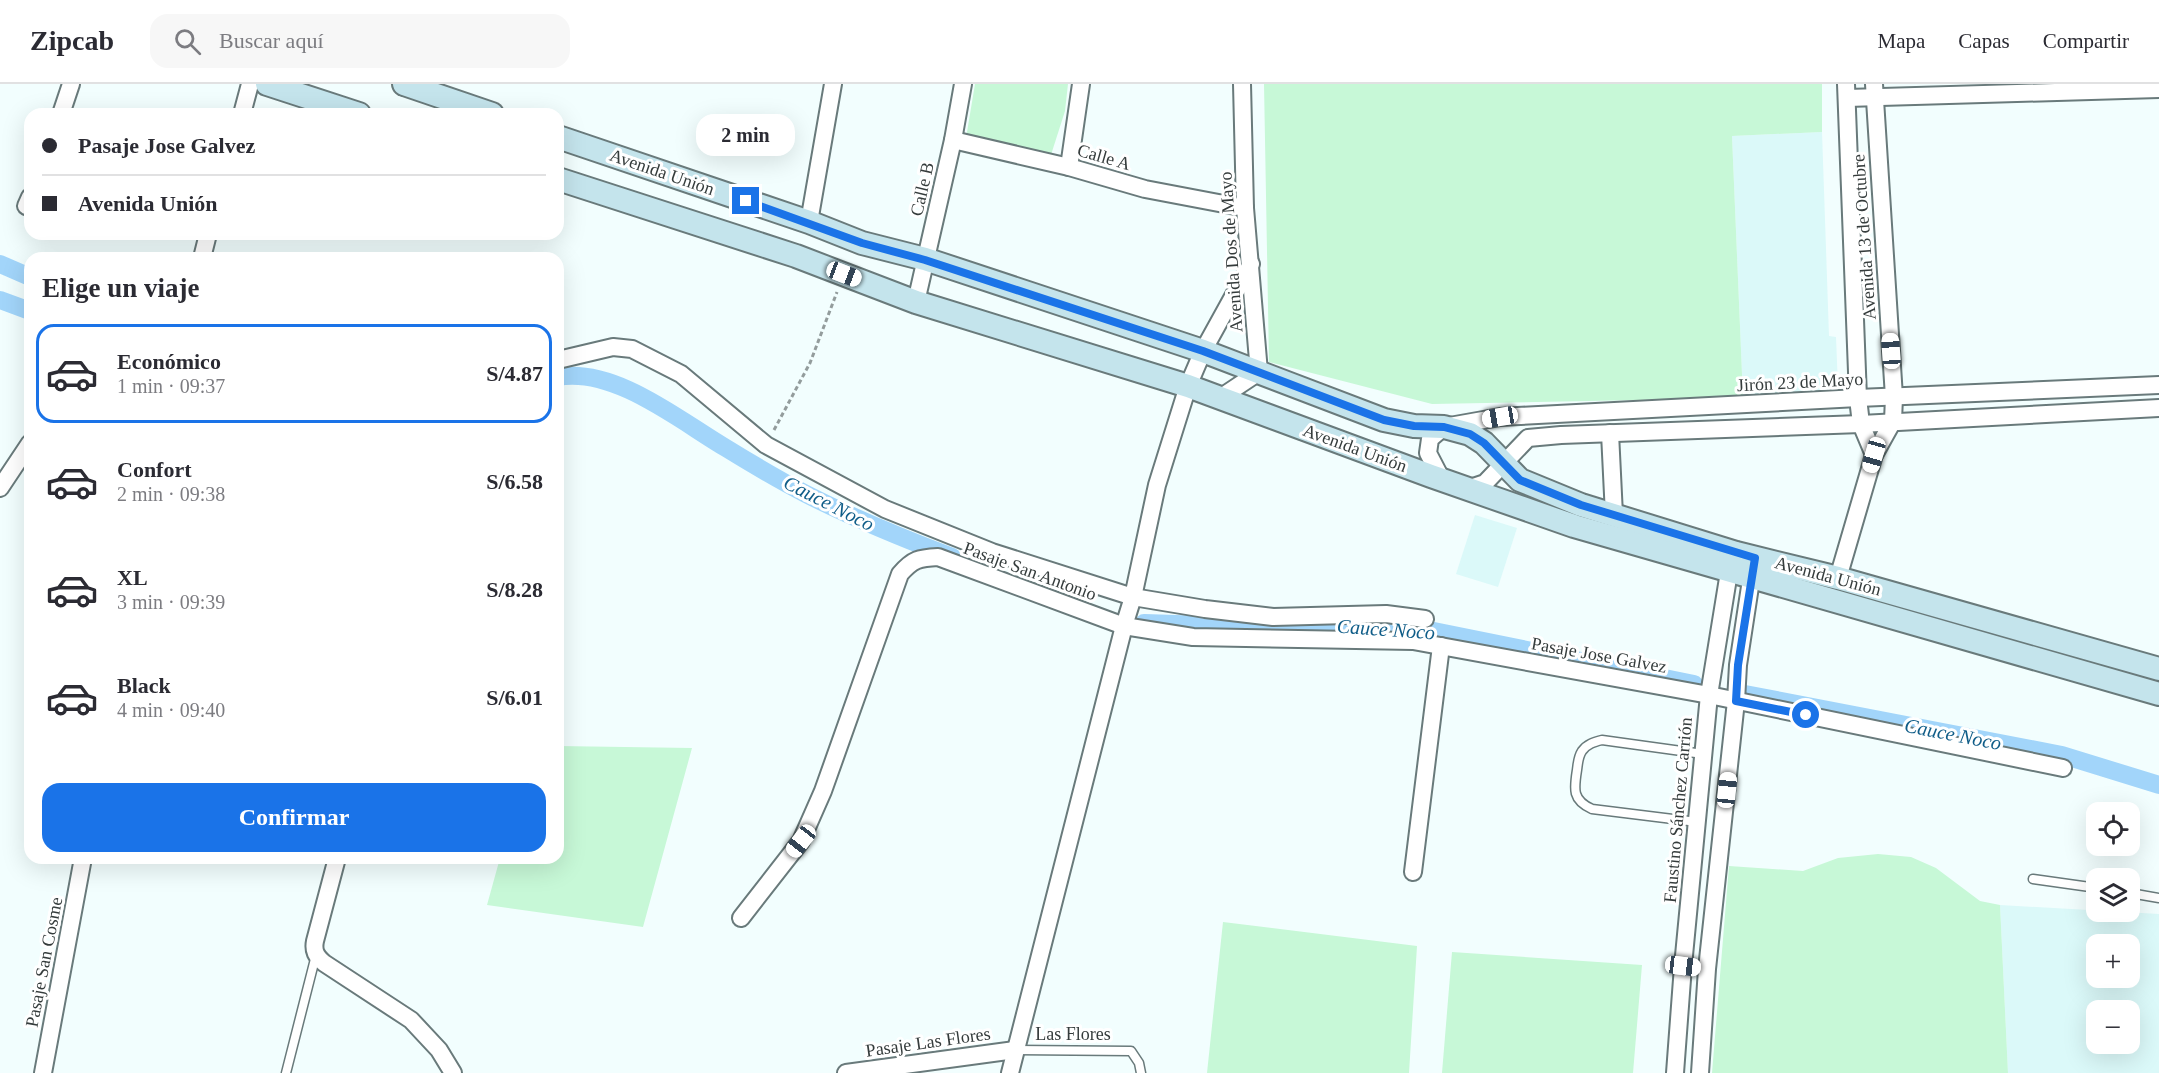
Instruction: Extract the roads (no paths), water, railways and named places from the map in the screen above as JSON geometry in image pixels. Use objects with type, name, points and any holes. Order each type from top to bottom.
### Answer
[{"type":"main road","points":[[267,84],[341,108]]},
{"type":"main road","points":[[404,84],[474,108]]},
{"type":"main road","name":"Avenida Unión","points":[[564,139],[809,222],[862,243],[925,260],[1203,351],[1384,420],[1414,426],[1444,427],[1470,434],[1484,443],[1520,480],[1581,505],[1614,515],[1743,565],[2159,694]]},
{"type":"main road","name":"Avenida Unión","points":[[564,181],[796,256],[916,302],[1188,386],[1574,526],[1743,565],[1838,578],[2159,669]]},
{"type":"street","points":[[63,108],[70,84]]},
{"type":"street","points":[[244,108],[250,84]]},
{"type":"street","points":[[809,222],[833,84]]},
{"type":"street","name":"Calle B","points":[[916,302],[953,140],[963,84]]},
{"type":"street","points":[[1069,167],[1081,84]]},
{"type":"street","name":"Avenida Dos de Mayo","points":[[1242,84],[1245,208],[1258,372]]},
{"type":"street","points":[[1846,91],[2159,88]]},
{"type":"street","name":"Avenida 13 de Octubre","points":[[1846,91],[1858,398],[1862,424],[1874,455]]},
{"type":"street","name":"Avenida 13 de Octubre","points":[[1838,578],[1874,455],[1893,421],[1894,397],[1874,91]]},
{"type":"street","name":"Calle A","points":[[953,140],[1069,167],[1145,189],[1245,208]]},
{"type":"street","points":[[1010,1073],[1133,597],[1157,485],[1188,386],[1203,351],[1251,264]]},
{"type":"street","points":[[564,359],[613,347],[632,349],[681,375],[766,445],[885,508],[992,552],[1133,597],[1204,609],[1273,617],[1386,614],[1425,619]]},
{"type":"street","points":[[1220,398],[1258,372]]},
{"type":"street","name":"Jirón 23 de Mayo","points":[[1444,427],[1500,417],[2159,385]]},
{"type":"street","points":[[1467,489],[1485,483],[1528,438],[1862,424],[2159,408]]},
{"type":"street","points":[[1442,480],[1428,453],[1430,439],[1444,427]]},
{"type":"street","points":[[1610,433],[1614,515]]},
{"type":"street","points":[[0,488],[24,452]]},
{"type":"street","name":"Pasaje San Antonio","points":[[741,918],[801,841],[823,790],[900,574],[910,562],[938,557],[1124,626]]},
{"type":"street","points":[[1700,1073],[1707,969],[1736,701],[1743,565]]},
{"type":"street","name":"Faustino Sánchez Carrión","points":[[1675,1073],[1709,695],[1743,565]]},
{"type":"street","name":"Pasaje Jose Galvez","points":[[1124,626],[1193,637],[1413,640],[1709,695],[2062,768]]},
{"type":"street","points":[[1413,872],[1441,646]]},
{"type":"street","name":"Pasaje San Cosme","points":[[43,1073],[82,864]]},
{"type":"street","points":[[335,864],[315,941],[316,956],[411,1020],[439,1050],[453,1073]]},
{"type":"street","points":[[1683,966],[1707,969]]},
{"type":"street","name":"Pasaje Las Flores","points":[[846,1073],[1015,1050]]},
{"type":"lane","points":[[1697,822],[1592,809],[1581,804],[1576,795],[1575,785],[1578,759],[1583,750],[1591,743],[1602,740],[1703,754]]},
{"type":"lane","points":[[2033,879],[2086,886]]},
{"type":"lane","points":[[2140,895],[2159,898]]},
{"type":"lane","points":[[286,1073],[316,956]]},
{"type":"lane","name":"Las Flores","points":[[1015,1050],[1131,1051],[1139,1063],[1141,1073]]},
{"type":"waterway","points":[[0,264],[24,274]]},
{"type":"waterway","name":"Cauce Noco","points":[[0,300],[24,309]]},
{"type":"waterway","name":"Cauce Noco","points":[[564,377],[580,376],[602,380],[624,388],[668,411],[806,494],[952,557]]},
{"type":"waterway","name":"Cauce Noco","points":[[1144,623],[1238,626],[1383,624],[1414,627],[1694,684]]},
{"type":"waterway","name":"Cauce Noco","points":[[1745,694],[2062,755],[2159,785]]}]
